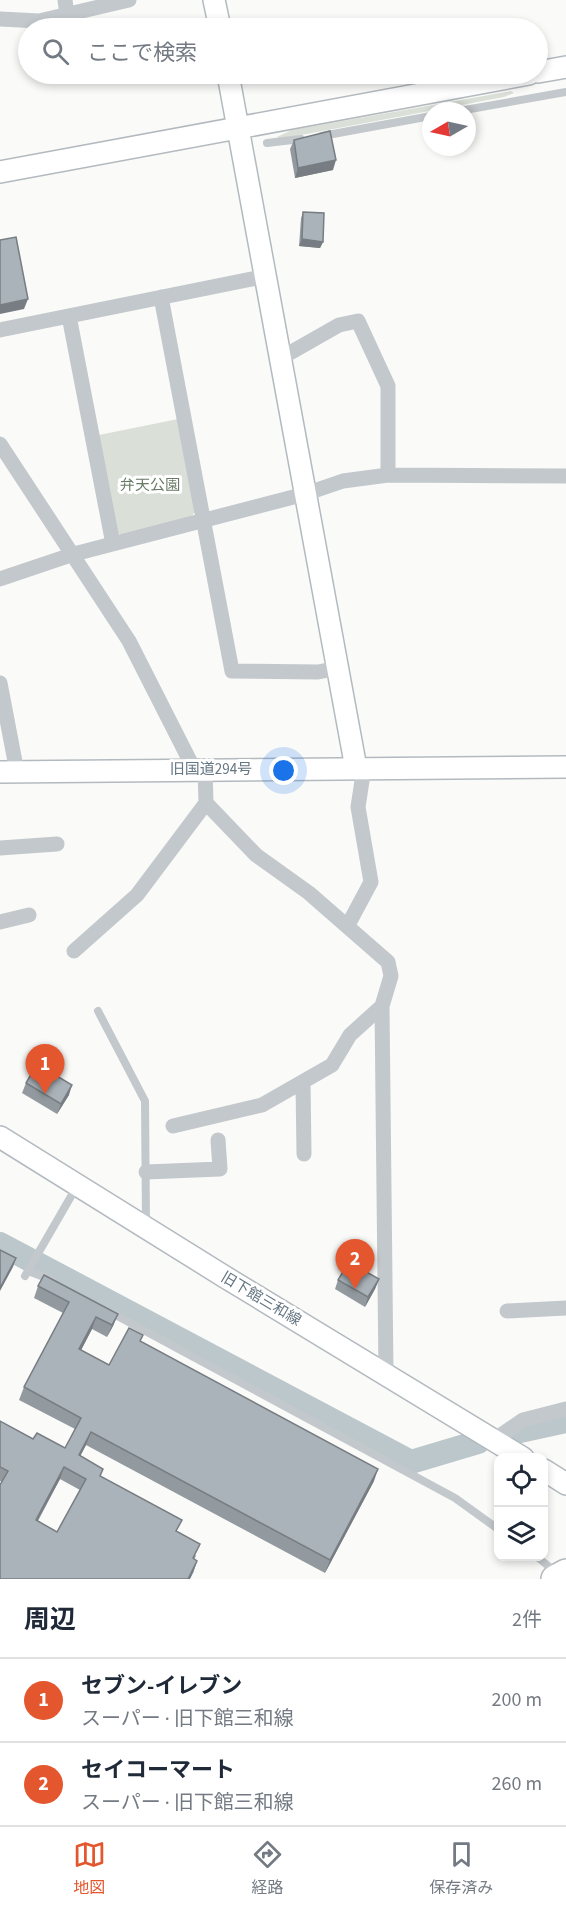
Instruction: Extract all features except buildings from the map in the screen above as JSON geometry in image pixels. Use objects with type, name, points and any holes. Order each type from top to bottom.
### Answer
[{"type":"street","points":[[45,18],[66,8],[129,0]]},
{"type":"street","points":[[214,0],[218,18]]},
{"type":"street","points":[[0,19],[18,20]]},
{"type":"street","points":[[548,70],[566,67]]},
{"type":"street","points":[[230,84],[338,668],[360,768],[358,807],[371,882],[348,925]]},
{"type":"street","points":[[0,172],[474,84]]},
{"type":"street","points":[[0,330],[266,276]]},
{"type":"street","points":[[161,297],[232,671],[318,672],[338,668]]},
{"type":"street","points":[[69,316],[113,544]]},
{"type":"street","points":[[281,358],[339,325],[358,321],[388,386],[388,475]]},
{"type":"street","points":[[0,444],[129,641],[199,769],[206,803],[256,855],[309,892],[388,963],[392,976],[382,1006],[386,1374]]},
{"type":"street","points":[[0,579],[74,554],[305,494],[343,481],[388,475],[566,476]]},
{"type":"street","points":[[0,683],[9,772]]},
{"type":"street","name":"旧国道294号","points":[[9,772],[566,767]]},
{"type":"street","points":[[75,951],[137,895],[206,803]]},
{"type":"street","points":[[0,848],[57,844]]},
{"type":"street","points":[[0,922],[29,915]]},
{"type":"street","points":[[173,1126],[262,1105],[303,1082],[332,1065],[350,1035],[382,1006]]},
{"type":"street","points":[[303,1082],[304,1154]]},
{"type":"street","name":"旧下館三和線","points":[[0,1137],[515,1453]]},
{"type":"street","points":[[146,1172],[220,1169],[218,1140]]},
{"type":"street","points":[[507,1311],[566,1308]]},
{"type":"street","points":[[494,1440],[523,1420],[566,1408]]},
{"type":"street","points":[[548,1473],[566,1484]]},
{"type":"lane","points":[[476,108],[566,92]]},
{"type":"lane","points":[[267,143],[281,143],[422,118]]},
{"type":"lane","points":[[98,1011],[145,1101],[146,1228]]},
{"type":"lane","points":[[59,1284],[30,1268],[78,1185]]},
{"type":"lane","points":[[101,1307],[455,1498],[494,1526]]},
{"type":"lane","points":[[541,1561],[560,1576]]},
{"type":"green space","points":[[511,91],[514,93],[476,102],[449,102]]},
{"type":"green space","points":[[422,107],[422,112],[280,139],[277,137],[292,130]]},
{"type":"green space","name":"弁天公園","points":[[178,419],[196,510],[190,519],[129,538],[117,533],[99,435]]},
{"type":"waterway","points":[[0,1244],[411,1462],[478,1442]]},
{"type":"waterway","points":[[520,1431],[566,1421]]},
{"type":"place","name":"セブン-イレブン","points":[[45,1094]]},
{"type":"place","name":"セイコーマート","points":[[355,1289]]}]
